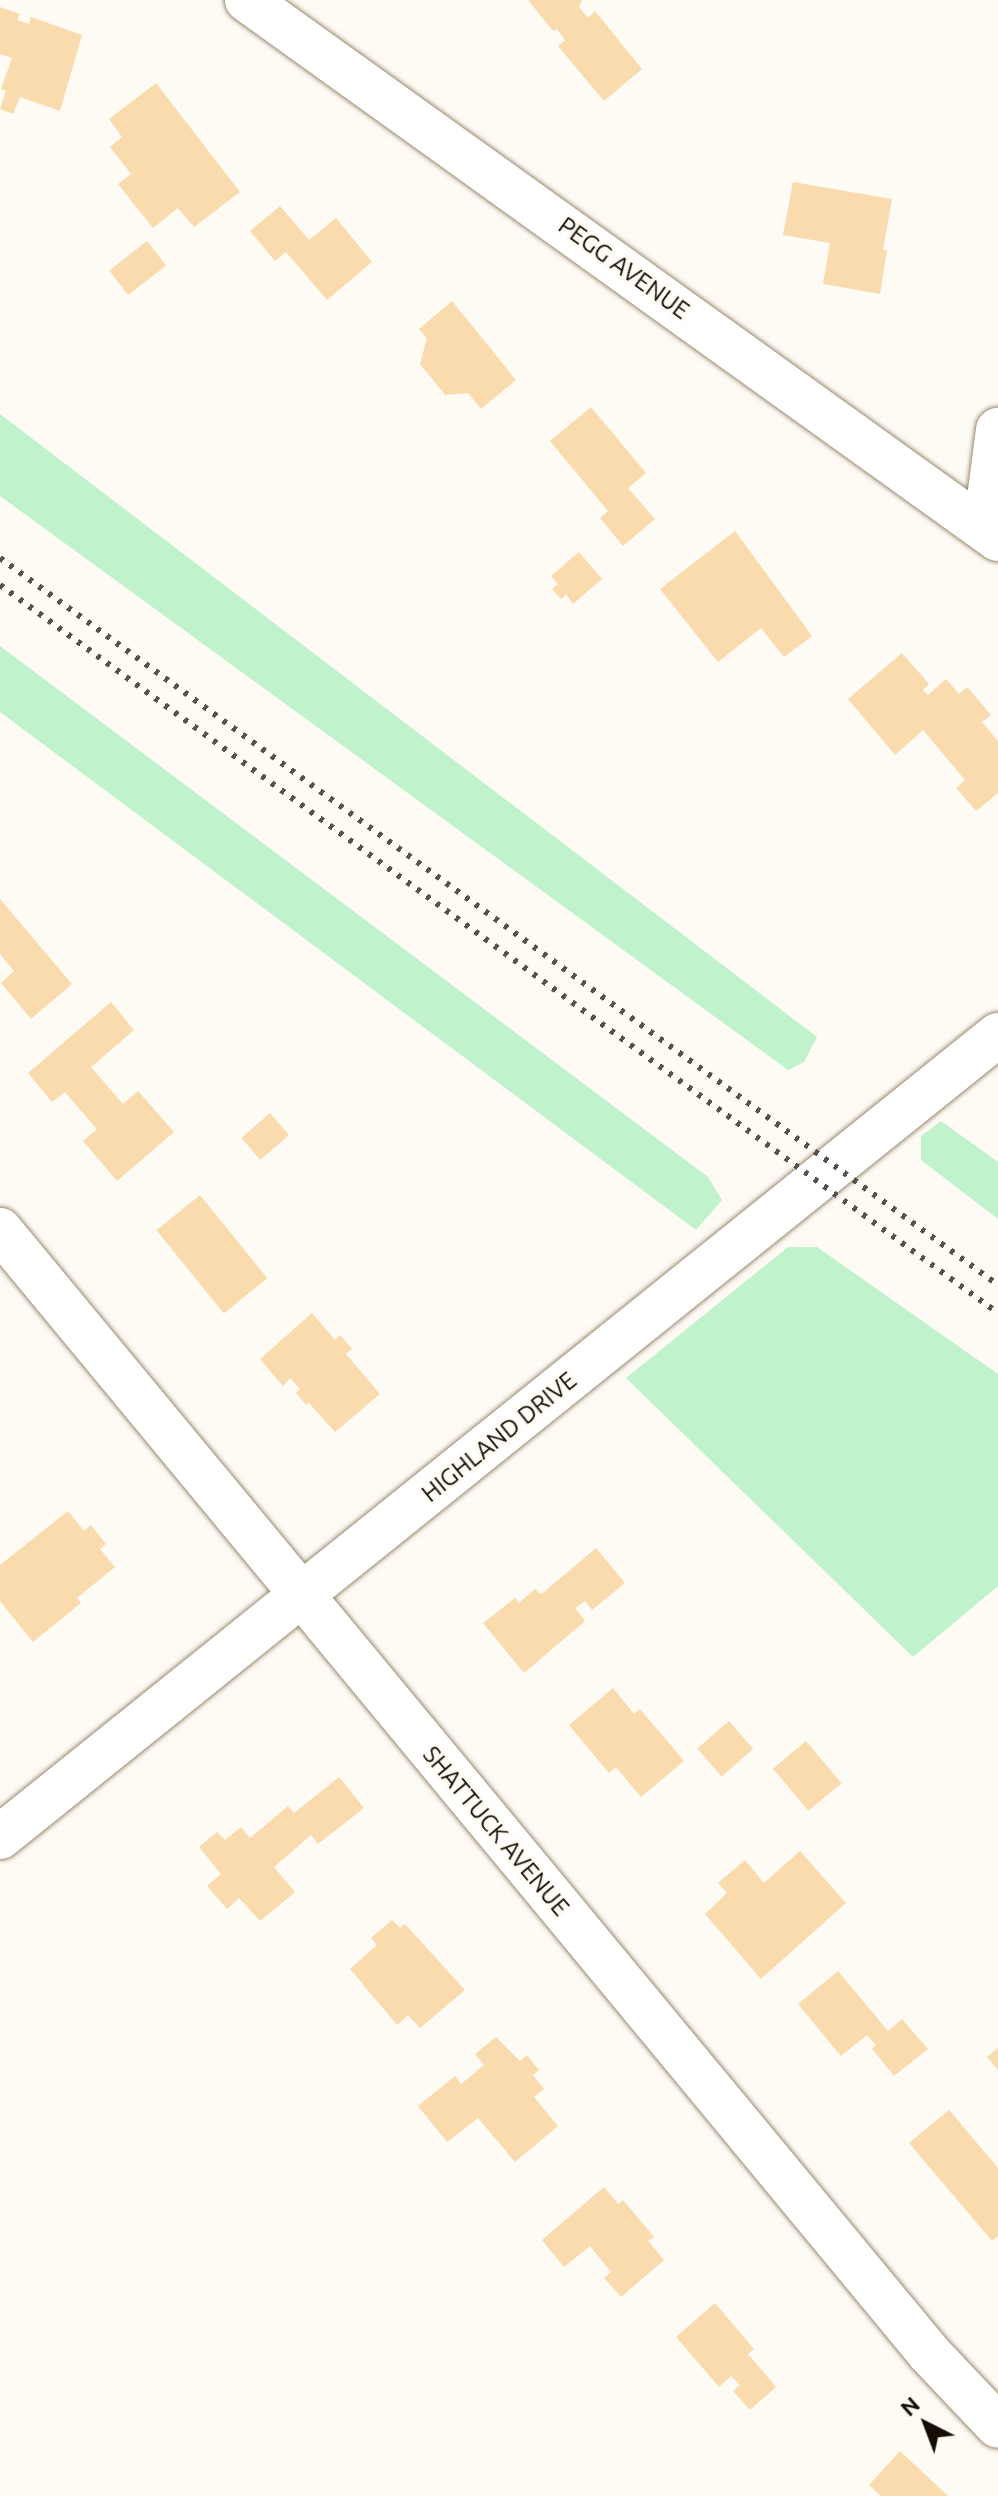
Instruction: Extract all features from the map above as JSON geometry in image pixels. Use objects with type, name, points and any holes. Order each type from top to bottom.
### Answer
[{"type":"street","name":"PEGG AVENUE","points":[[247,0],[476,160],[991,534]]},
{"type":"street","points":[[991,534],[998,430]]},
{"type":"street","name":"HIGHLAND DRIVE","points":[[0,1837],[302,1598],[998,1035]]},
{"type":"street","name":"SHATTUCK AVENUE","points":[[0,1230],[929,2353],[998,2426]]},
{"type":"green space","points":[[0,414],[817,1037],[804,1062],[788,1070],[0,496]]},
{"type":"green space","points":[[0,646],[708,1177],[722,1200],[696,1230],[0,712]]},
{"type":"green space","points":[[941,1121],[998,1162],[998,1219],[921,1160],[921,1136]]},
{"type":"green space","points":[[788,1247],[817,1247],[998,1374],[998,1586],[913,1657],[626,1378]]},
{"type":"building","points":[[528,0],[582,0],[579,7],[588,18],[595,11],[642,69],[604,101],[558,46],[565,40],[557,29],[553,31]]},
{"type":"building","points":[[0,7],[20,14],[17,20],[29,24],[31,17],[82,35],[60,111],[20,97],[13,114],[0,109],[6,91],[1,89],[12,58],[0,54]]},
{"type":"building","points":[[156,83],[240,192],[194,227],[178,208],[153,228],[118,184],[131,174],[110,147],[122,137],[109,119]]},
{"type":"building","points":[[793,182],[892,199],[883,250],[887,250],[880,294],[823,284],[830,243],[783,235]]},
{"type":"building","points":[[280,206],[309,240],[336,218],[372,262],[327,300],[286,252],[275,261],[250,231]]},
{"type":"building","points":[[147,241],[166,265],[128,295],[109,271]]},
{"type":"building","points":[[452,301],[516,380],[481,409],[468,393],[445,395],[420,364],[427,338],[419,329]]},
{"type":"building","points":[[591,407],[646,473],[628,488],[655,519],[623,546],[600,518],[608,511],[550,441]]},
{"type":"building","points":[[735,531],[812,636],[784,657],[761,628],[718,662],[660,589]]},
{"type":"building","points":[[579,552],[602,579],[573,604],[566,594],[561,599],[552,589],[558,584],[551,576]]},
{"type":"building","points":[[902,653],[929,684],[923,690],[928,695],[946,679],[959,694],[967,687],[991,715],[982,722],[998,741],[998,793],[976,811],[956,788],[965,780],[923,730],[895,755],[848,699]]},
{"type":"building","points":[[0,899],[72,984],[31,1019],[1,983],[14,971],[0,954]]},
{"type":"building","points":[[111,1002],[134,1030],[91,1067],[123,1104],[138,1091],[174,1132],[117,1181],[83,1141],[97,1129],[65,1092],[52,1102],[28,1073]]},
{"type":"building","points":[[270,1113],[289,1135],[260,1160],[241,1138]]},
{"type":"building","points":[[200,1195],[267,1278],[224,1313],[156,1230]]},
{"type":"building","points":[[312,1313],[335,1340],[340,1335],[352,1349],[346,1354],[380,1394],[335,1432],[296,1393],[300,1389],[290,1378],[283,1386],[260,1359]]},
{"type":"building","points":[[68,1511],[84,1531],[91,1525],[106,1544],[100,1549],[115,1567],[77,1598],[81,1603],[33,1642],[0,1601],[0,1565]]},
{"type":"building","points":[[596,1548],[625,1583],[592,1610],[585,1601],[575,1608],[585,1621],[524,1673],[483,1623],[515,1598],[519,1603],[535,1589],[540,1594],[544,1592]]},
{"type":"building","points":[[613,1688],[634,1714],[640,1709],[684,1761],[641,1797],[616,1767],[609,1773],[569,1725]]},
{"type":"building","points":[[729,1721],[753,1749],[722,1776],[697,1749]]},
{"type":"building","points":[[806,1741],[841,1783],[808,1811],[773,1769]]},
{"type":"building","points":[[339,1777],[364,1808],[318,1844],[311,1835],[274,1867],[295,1892],[260,1921],[239,1898],[227,1909],[207,1886],[221,1874],[199,1847],[217,1832],[225,1840],[241,1827],[250,1838],[288,1806],[294,1813]]},
{"type":"building","points":[[800,1851],[846,1903],[761,1979],[705,1914],[727,1893],[718,1883],[745,1860],[764,1883]]},
{"type":"building","points":[[392,1920],[400,1928],[405,1924],[465,1990],[420,2028],[408,2015],[397,2025],[350,1969],[377,1945],[371,1938]]},
{"type":"building","points":[[838,1971],[888,2031],[902,2019],[928,2049],[894,2076],[872,2049],[876,2045],[867,2035],[841,2056],[798,2004]]},
{"type":"building","points":[[496,2037],[520,2061],[527,2055],[539,2070],[533,2075],[544,2089],[534,2097],[558,2126],[515,2162],[478,2118],[447,2142],[418,2106],[455,2076],[461,2084],[484,2065],[475,2054]]},
{"type":"building","points":[[998,2048],[998,2070],[987,2057]]},
{"type":"building","points":[[949,2110],[998,2168],[998,2236],[992,2241],[909,2143]]},
{"type":"building","points":[[604,2187],[618,2204],[623,2200],[654,2237],[648,2241],[664,2260],[621,2297],[604,2278],[611,2272],[590,2246],[564,2267],[542,2240]]},
{"type":"building","points":[[715,2303],[754,2349],[748,2354],[776,2387],[750,2410],[733,2391],[740,2385],[731,2376],[719,2387],[676,2337]]},
{"type":"building","points":[[900,2451],[948,2496],[881,2496],[869,2485]]},
{"type":"railway","points":[[0,558],[998,1285]]},
{"type":"railway","points":[[0,585],[998,1313]]}]
